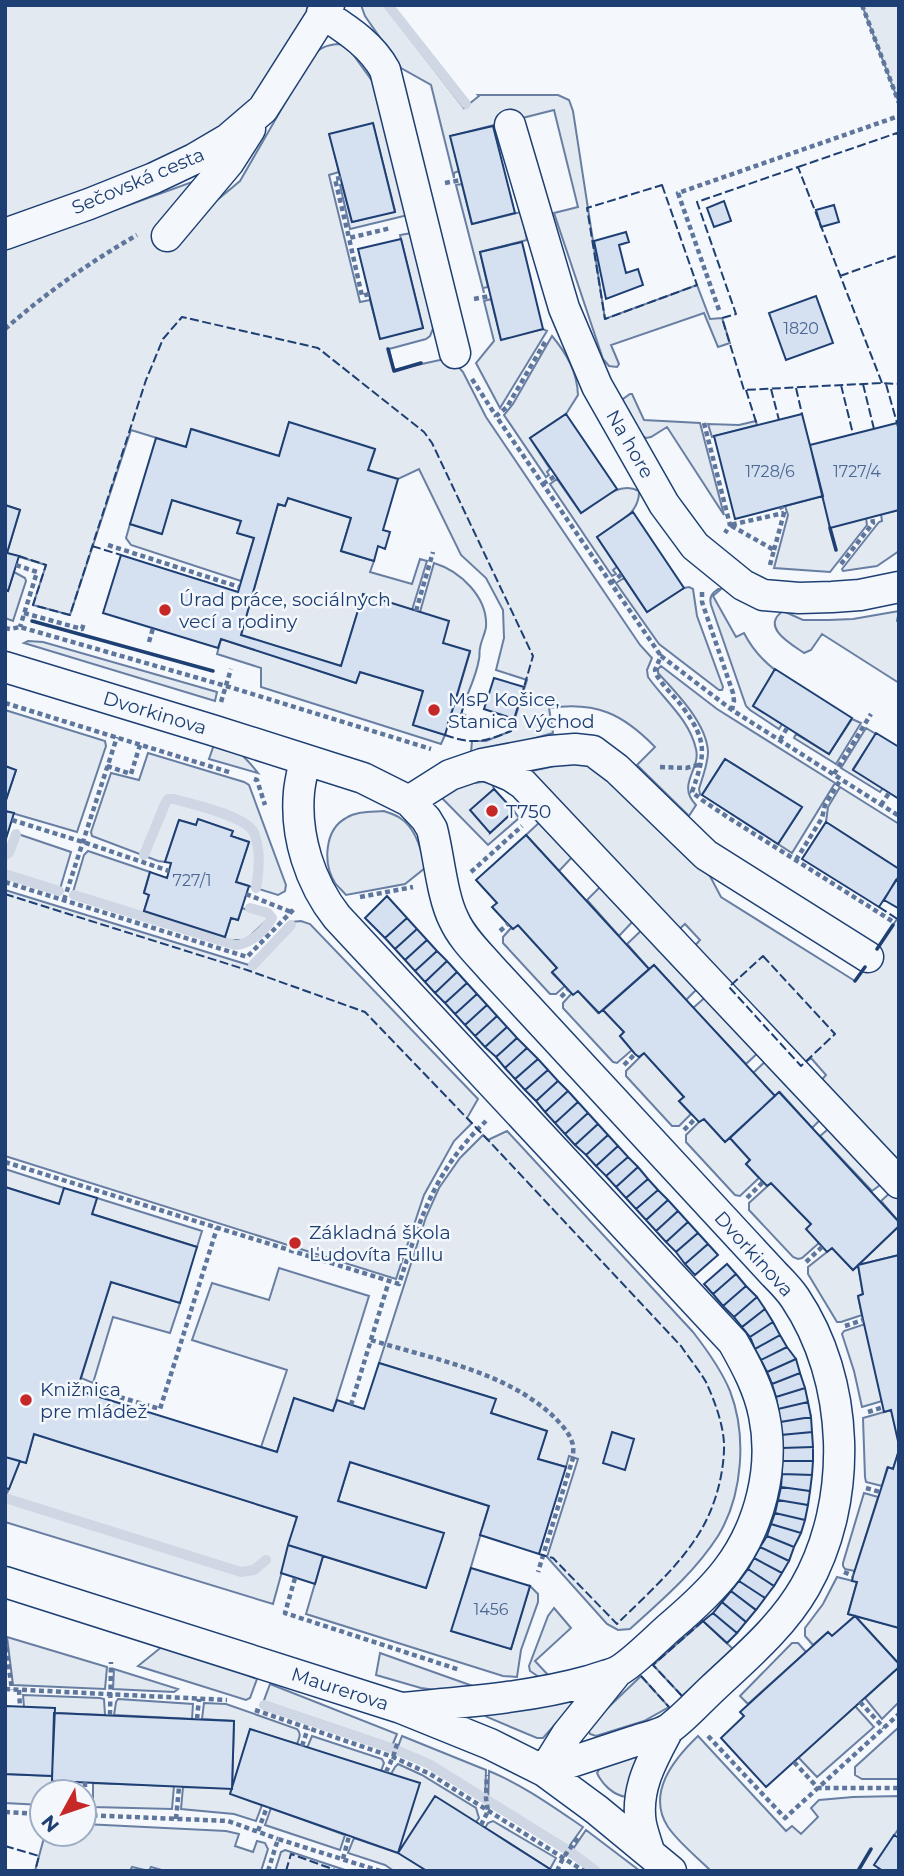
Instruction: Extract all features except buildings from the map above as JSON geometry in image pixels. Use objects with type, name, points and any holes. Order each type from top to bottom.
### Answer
[{"type":"street","name":"Sečovská cesta","points":[[5,234],[102,199],[194,159],[228,139],[263,109],[325,9]]},
{"type":"street","points":[[325,9],[370,48],[385,70],[456,353]]},
{"type":"street","points":[[171,231],[229,162],[263,109]]},
{"type":"street","name":"Na hore","points":[[510,125],[564,308],[597,386],[657,492],[695,546],[743,586],[763,595],[832,597],[860,595],[899,587]]},
{"type":"street","name":"Dvorkinova","points":[[5,667],[363,778],[409,802],[426,819],[432,830],[449,907],[463,935],[794,1297],[812,1328],[826,1364],[835,1404],[840,1437],[839,1474],[831,1519],[819,1557],[805,1586],[790,1610],[763,1642],[668,1730],[544,1772]]},
{"type":"street","points":[[409,802],[450,775],[482,764],[550,751],[593,751],[617,769],[706,855],[868,957]]},
{"type":"street","points":[[305,760],[299,792],[299,821],[306,859],[325,902],[733,1342],[747,1366],[765,1415],[768,1460],[766,1484],[752,1525],[739,1551],[729,1567],[701,1598],[617,1672],[573,1726],[544,1772]]},
{"type":"street","points":[[482,764],[511,776],[523,785],[899,1184]]},
{"type":"street","name":"Maurerova","points":[[5,1582],[401,1708],[490,1744],[544,1772],[593,1807],[671,1871]]},
{"type":"street","points":[[401,1708],[526,1695],[564,1688],[617,1672]]},
{"type":"street","points":[[649,1851],[641,1824],[640,1795],[650,1765],[668,1730]]},
{"type":"path","points":[[862,5],[899,103]]},
{"type":"path","points":[[719,310],[678,192],[899,116]]},
{"type":"path","points":[[341,178],[335,180],[362,296],[369,294]]},
{"type":"path","points":[[349,238],[423,220]]},
{"type":"path","points":[[5,329],[95,259],[138,235],[171,231]]},
{"type":"path","points":[[496,416],[507,407],[564,308]]},
{"type":"path","points":[[456,353],[496,416],[661,656],[732,710],[899,817]]},
{"type":"path","points":[[704,423],[730,525],[774,550]]},
{"type":"path","points":[[543,484],[555,476]]},
{"type":"path","points":[[763,595],[784,513],[781,507]]},
{"type":"path","points":[[732,710],[733,693],[702,602],[701,593],[708,558],[730,525],[784,513]]},
{"type":"path","points":[[837,569],[873,523],[872,517]]},
{"type":"path","points":[[108,545],[239,587]]},
{"type":"path","points":[[416,611],[433,552]]},
{"type":"path","points":[[16,565],[37,572],[20,627]]},
{"type":"path","points":[[611,583],[622,574]]},
{"type":"path","points":[[24,613],[82,629],[84,623]]},
{"type":"path","points":[[5,628],[20,627],[482,764]]},
{"type":"path","points":[[149,642],[153,628]]},
{"type":"path","points":[[661,656],[656,674],[684,709],[701,742],[702,764],[692,792],[892,921]]},
{"type":"path","points":[[5,703],[235,773]]},
{"type":"path","points":[[834,774],[871,714]]},
{"type":"path","points":[[461,715],[468,717]]},
{"type":"path","points":[[780,740],[788,728]]},
{"type":"path","points":[[64,900],[117,737]]},
{"type":"path","points":[[107,766],[131,774],[140,744]]},
{"type":"path","points":[[246,777],[257,780],[269,817]]},
{"type":"path","points":[[796,860],[822,818],[825,805],[841,779]]},
{"type":"path","points":[[881,805],[889,793]]},
{"type":"path","points":[[12,820],[169,871]]},
{"type":"path","points":[[466,876],[499,848]]},
{"type":"path","points":[[5,882],[247,957],[298,905]]},
{"type":"path","points":[[350,899],[397,890]]},
{"type":"path","points":[[246,894],[291,912]]},
{"type":"path","points":[[5,1162],[399,1284],[432,1192],[448,1164],[478,1129]]},
{"type":"path","points":[[739,1206],[763,1182]]},
{"type":"path","points":[[81,1193],[83,1186]]},
{"type":"path","points":[[79,1385],[160,1409],[217,1228]]},
{"type":"path","points":[[798,1269],[822,1246]]},
{"type":"path","points":[[351,1405],[389,1281]]},
{"type":"path","points":[[844,1327],[863,1320]]},
{"type":"path","points":[[371,1340],[488,1376],[514,1388],[545,1409],[562,1425],[573,1443],[573,1458],[538,1572]]},
{"type":"path","points":[[295,1578],[285,1613],[463,1671]]},
{"type":"path","points":[[5,1639],[8,1689],[227,1700]]},
{"type":"path","points":[[110,1715],[111,1662]]},
{"type":"path","points":[[19,1690],[20,1707]]},
{"type":"path","points":[[197,1719],[199,1699]]},
{"type":"path","points":[[860,1702],[884,1728]]},
{"type":"path","points":[[255,1710],[393,1756],[430,1774],[584,1871]]},
{"type":"path","points":[[716,1744],[785,1818],[899,1714]]},
{"type":"path","points":[[302,1746],[308,1728]]},
{"type":"path","points":[[386,1772],[393,1756]]},
{"type":"path","points":[[794,1762],[818,1788],[899,1788]]},
{"type":"path","points":[[481,1825],[488,1811],[487,1769]]},
{"type":"path","points":[[176,1819],[179,1787]]},
{"type":"path","points":[[258,1831],[267,1807]]},
{"type":"path","points":[[5,1812],[28,1813]]},
{"type":"path","points":[[98,1816],[228,1821],[380,1871]]},
{"type":"path","points":[[343,1859],[349,1836]]},
{"type":"path","points":[[268,1871],[278,1839]]},
{"type":"path","points":[[557,1871],[563,1858]]},
{"type":"shaded area","points":[[5,5],[314,5],[244,112],[188,148],[5,222]]},
{"type":"shaded area","points":[[361,5],[384,5],[464,108],[478,95],[558,95],[569,100],[573,111],[605,319],[697,285],[710,319],[722,318],[730,343],[718,347],[704,313],[611,345],[619,364],[617,367],[609,366],[603,359],[554,213],[578,207],[554,110],[451,136],[459,171],[454,173],[454,178],[431,85],[401,68],[365,16]]},
{"type":"shaded area","points":[[862,5],[899,5],[899,103]]},
{"type":"shaded area","points":[[338,44],[352,53],[375,85],[408,215],[350,229],[340,185],[342,184],[352,222],[395,211],[373,124],[330,134],[339,172],[329,175],[360,302],[370,300],[380,338],[423,328],[400,235],[412,233],[435,324],[426,339],[389,349],[394,370],[448,360],[463,372],[486,417],[640,645],[652,658],[647,670],[648,677],[688,728],[697,757],[688,790],[696,805],[689,816],[637,765],[655,747],[632,726],[608,712],[581,706],[549,708],[553,733],[475,755],[471,753],[472,741],[486,741],[511,731],[527,680],[496,670],[504,638],[503,610],[486,578],[461,555],[419,469],[398,479],[368,470],[375,450],[289,423],[279,456],[192,429],[186,447],[131,430],[70,615],[33,605],[46,565],[7,553],[20,510],[5,505],[5,250],[203,178],[210,206],[240,181],[312,56],[324,47]]},
{"type":"shaded area","points":[[462,184],[472,224],[521,212],[527,240],[480,252],[488,287],[483,288],[484,293],[456,185]]},
{"type":"shaded area","points":[[491,299],[501,339],[543,329],[547,331],[500,408],[476,363],[494,341],[484,301]]},
{"type":"shaded area","points":[[552,336],[570,364],[578,395],[566,414],[530,438],[550,469],[546,477],[504,415]]},
{"type":"shaded area","points":[[630,394],[644,420],[700,423],[724,515],[667,427],[651,437],[643,436],[624,407],[623,399]]},
{"type":"shaded area","points":[[756,421],[757,425],[712,437],[708,424],[739,425]]},
{"type":"shaded area","points":[[557,479],[581,513],[616,490],[631,488],[639,491],[631,513],[597,537],[617,567],[613,570],[616,574],[612,576],[550,484]]},
{"type":"shaded area","points":[[823,496],[866,518],[867,525],[830,572],[774,568],[788,515],[785,506]]},
{"type":"shaded area","points":[[288,498],[351,518],[341,551],[374,561],[370,572],[412,584],[420,559],[427,561],[412,610],[363,595],[341,666],[241,635],[278,504],[285,506]]},
{"type":"shaded area","points":[[172,500],[241,521],[238,533],[254,538],[241,581],[131,545],[126,538],[130,524],[161,534]]},
{"type":"shaded area","points":[[899,510],[899,551],[877,566],[843,571],[882,521],[881,514]]},
{"type":"shaded area","points":[[434,563],[453,572],[470,587],[482,605],[485,616],[486,627],[478,664],[465,701],[456,699],[470,652],[443,643],[420,612]]},
{"type":"shaded area","points":[[14,572],[26,581],[13,621],[5,618],[5,590],[8,591]]},
{"type":"shaded area","points":[[624,578],[647,612],[684,588],[693,589],[697,616],[722,690],[659,644],[616,583]]},
{"type":"shaded area","points":[[718,589],[721,589],[713,596],[736,637],[744,633],[757,653],[775,670],[753,706],[782,724],[779,729],[746,706],[711,605],[710,600]]},
{"type":"shaded area","points":[[783,611],[803,620],[829,620],[899,611],[899,683],[822,634],[811,650],[804,653],[776,629],[777,617]]},
{"type":"shaded area","points":[[221,639],[356,683],[360,672],[423,691],[413,724],[445,735],[441,744],[261,687],[261,668],[217,654]]},
{"type":"shaded area","points":[[43,642],[217,692],[215,701],[24,643]]},
{"type":"shaded area","points":[[661,666],[717,709],[835,783],[792,853],[778,844],[802,807],[725,759],[702,795],[700,794],[708,757],[706,741],[689,709],[658,673]]},
{"type":"shaded area","points":[[5,710],[105,741],[106,746],[77,832],[5,811],[16,770],[5,766]]},
{"type":"shaded area","points":[[852,719],[861,723],[836,764],[794,738],[796,734],[829,754]]},
{"type":"shaded area","points":[[866,728],[876,734],[853,769],[883,788],[880,792],[841,768]]},
{"type":"shaded area","points":[[217,736],[239,752],[258,773],[209,759]]},
{"type":"shaded area","points":[[148,753],[249,785],[286,885],[285,891],[278,895],[236,882],[249,842],[231,836],[232,831],[199,820],[196,825],[179,820],[165,862],[92,836],[91,832],[111,773],[139,780]]},
{"type":"shaded area","points":[[572,762],[594,767],[710,876],[721,897],[855,981],[897,919],[899,920],[899,1171],[819,1083],[826,1075],[811,1058],[801,1066],[691,950],[700,940],[685,924],[676,932],[523,773]]},
{"type":"shaded area","points":[[491,781],[494,789],[490,833],[514,811],[519,818],[488,845],[438,794],[456,785]]},
{"type":"shaded area","points":[[840,787],[899,824],[899,869],[826,822],[828,807]]},
{"type":"shaded area","points":[[384,811],[406,822],[420,847],[425,868],[405,884],[346,895],[335,883],[329,867],[328,848],[333,831],[350,816]]},
{"type":"shaded area","points":[[543,819],[576,853],[559,871],[526,835]]},
{"type":"shaded area","points":[[18,834],[71,852],[60,889],[5,871],[5,857]]},
{"type":"shaded area","points":[[88,851],[150,872],[144,892],[149,895],[144,911],[225,937],[231,918],[238,920],[242,908],[270,917],[246,940],[227,940],[73,892],[84,855]]},
{"type":"shaded area","points":[[604,883],[636,918],[619,936],[587,900]]},
{"type":"shaded area","points":[[5,890],[249,965],[291,922],[310,924],[478,1099],[467,1118],[472,1123],[454,1141],[424,1195],[396,1279],[5,1156]]},
{"type":"shaded area","points":[[518,925],[557,968],[552,973],[565,986],[556,994],[550,994],[503,943],[503,937]]},
{"type":"shaded area","points":[[645,927],[700,986],[686,1000],[654,965],[649,969],[627,944]]},
{"type":"shaded area","points":[[578,991],[598,1013],[603,1010],[624,1032],[620,1036],[632,1050],[617,1063],[613,1062],[563,1008],[563,1003],[572,993]]},
{"type":"shaded area","points":[[709,994],[761,1050],[746,1064],[693,1008]]},
{"type":"shaded area","points":[[644,1053],[684,1097],[679,1101],[691,1114],[679,1126],[672,1126],[626,1076],[626,1071]]},
{"type":"shaded area","points":[[769,1058],[824,1116],[812,1128],[780,1092],[775,1096],[753,1073]]},
{"type":"shaded area","points":[[704,1119],[725,1142],[730,1138],[750,1160],[746,1164],[759,1178],[740,1196],[735,1195],[686,1142],[686,1135]]},
{"type":"shaded area","points":[[833,1125],[884,1182],[872,1191],[820,1136]]},
{"type":"shaded area","points":[[507,1131],[693,1332],[722,1375],[735,1408],[739,1426],[740,1465],[733,1502],[726,1520],[699,1562],[630,1629],[618,1630],[607,1624],[547,1557],[578,1459],[569,1456],[566,1467],[538,1459],[547,1431],[491,1413],[495,1399],[379,1363],[426,1217],[439,1188],[460,1158],[483,1135],[488,1140]]},
{"type":"shaded area","points":[[5,1169],[64,1188],[59,1204],[5,1187]]},
{"type":"shaded area","points":[[771,1183],[811,1224],[819,1243],[802,1258],[793,1257],[749,1210],[749,1203]]},
{"type":"shaded area","points":[[892,1191],[899,1198],[899,1222],[881,1201]]},
{"type":"shaded area","points":[[97,1198],[202,1231],[197,1247],[92,1214]]},
{"type":"shaded area","points":[[899,1226],[899,1255],[858,1265]]},
{"type":"shaded area","points":[[832,1248],[853,1270],[858,1265],[863,1294],[858,1296],[862,1315],[837,1322],[808,1274],[808,1267]]},
{"type":"shaded area","points":[[279,1268],[369,1296],[333,1411],[294,1398],[277,1452],[261,1447],[287,1370],[192,1340],[212,1283],[269,1300]]},
{"type":"shaded area","points":[[111,1282],[180,1303],[170,1333],[113,1317],[93,1383],[81,1378]]},
{"type":"shaded area","points":[[865,1324],[882,1401],[862,1407],[842,1334]]},
{"type":"shaded area","points":[[891,1410],[899,1450],[893,1469],[887,1468],[882,1486],[866,1482],[863,1418]]},
{"type":"shaded area","points":[[34,1434],[297,1517],[273,1604],[5,1522],[5,1498],[20,1461],[26,1462]]},
{"type":"shaded area","points":[[350,1462],[489,1506],[452,1631],[511,1649],[530,1586],[538,1594],[538,1602],[521,1650],[517,1677],[503,1676],[306,1614],[323,1556],[426,1588],[443,1534],[338,1501]]},
{"type":"shaded area","points":[[864,1493],[878,1497],[855,1571],[845,1569],[843,1563]]},
{"type":"shaded area","points":[[837,1577],[857,1582],[848,1614],[899,1628],[899,1664],[855,1616],[832,1636],[827,1633],[813,1645],[805,1636],[805,1628],[823,1604]]},
{"type":"shaded area","points":[[554,1608],[571,1628],[535,1661],[549,1676],[539,1677],[530,1671],[529,1666],[548,1616]]},
{"type":"shaded area","points":[[703,1621],[733,1649],[682,1696],[653,1665]]},
{"type":"shaded area","points":[[7,1637],[107,1667],[105,1689],[13,1685]]},
{"type":"shaded area","points":[[792,1643],[798,1643],[806,1652],[748,1704],[740,1696]]},
{"type":"shaded area","points":[[164,1645],[257,1679],[250,1698],[246,1700],[138,1666]]},
{"type":"shaded area","points":[[380,1653],[484,1690],[450,1692],[421,1688],[376,1675]]},
{"type":"shaded area","points":[[899,1667],[899,1702],[882,1719],[865,1698]]},
{"type":"shaded area","points":[[114,1669],[178,1689],[174,1692],[113,1689]]},
{"type":"shaded area","points":[[641,1676],[669,1707],[644,1721],[596,1736],[590,1734],[588,1729],[595,1720]]},
{"type":"shaded area","points":[[270,1684],[397,1734],[390,1751],[265,1707],[263,1703]]},
{"type":"shaded area","points":[[23,1695],[100,1698],[104,1699],[105,1715],[54,1713],[24,1707]]},
{"type":"shaded area","points":[[574,1696],[576,1701],[543,1738],[537,1738],[483,1714]]},
{"type":"shaded area","points":[[118,1699],[193,1704],[192,1719],[114,1715]]},
{"type":"shaded area","points":[[204,1703],[226,1704],[297,1729],[299,1733],[297,1744],[250,1730],[232,1789],[262,1805],[256,1821],[234,1814],[181,1809],[183,1787],[232,1788],[234,1721],[202,1719]]},
{"type":"shaded area","points":[[855,1706],[874,1727],[817,1777],[798,1757]]},
{"type":"shaded area","points":[[899,1727],[899,1779],[862,1779],[855,1775],[855,1767]]},
{"type":"shaded area","points":[[312,1736],[382,1759],[384,1763],[381,1771],[307,1748]]},
{"type":"shaded area","points":[[402,1736],[486,1770],[485,1802],[428,1767],[396,1752]]},
{"type":"shaded area","points":[[698,1736],[786,1831],[792,1826],[801,1834],[818,1817],[811,1808],[819,1800],[899,1796],[899,1828],[875,1865],[883,1871],[711,1871],[668,1827],[660,1802],[661,1789],[672,1766]]},
{"type":"shaded area","points":[[628,1755],[637,1757],[638,1764],[626,1797],[608,1788],[597,1773],[603,1763]]},
{"type":"shaded area","points":[[398,1764],[422,1775],[476,1808],[479,1818],[422,1871],[394,1871],[385,1865],[348,1853],[354,1838],[398,1853],[391,1774]]},
{"type":"shaded area","points":[[489,1771],[526,1789],[583,1827],[565,1852],[488,1804]]},
{"type":"shaded area","points":[[5,1774],[52,1776],[28,1778],[28,1804],[5,1803]]},
{"type":"shaded area","points":[[98,1783],[174,1786],[172,1809],[98,1807]]},
{"type":"shaded area","points":[[271,1808],[345,1835],[340,1850],[265,1825]]},
{"type":"shaded area","points":[[493,1821],[556,1858],[550,1869],[485,1828]]},
{"type":"shaded area","points":[[98,1825],[226,1831],[239,1834],[235,1846],[253,1852],[257,1841],[265,1843],[268,1849],[261,1871],[165,1871],[151,1867],[149,1871],[132,1867],[130,1871],[35,1871],[41,1848],[98,1848]]},
{"type":"shaded area","points":[[586,1830],[640,1871],[591,1871],[569,1855]]},
{"type":"shaded area","points":[[285,1850],[348,1871],[275,1871],[281,1852]]},
{"type":"waterway","points":[[388,5],[466,104]]},
{"type":"waterway","points":[[144,855],[168,799],[205,807],[241,821],[254,833],[259,867],[256,888]]},
{"type":"waterway","points":[[5,855],[9,853],[16,834]]},
{"type":"waterway","points":[[5,874],[59,891]]},
{"type":"waterway","points":[[74,895],[235,945],[256,936],[272,918],[268,913],[250,908]]},
{"type":"waterway","points":[[253,965],[291,925]]},
{"type":"waterway","points":[[5,1498],[241,1572],[254,1570],[266,1560]]},
{"type":"waterway","points":[[264,1705],[394,1749],[429,1764],[569,1851],[596,1871]]},
{"type":"fence","points":[[798,167],[897,133],[899,137]]},
{"type":"fence","points":[[882,383],[798,167],[697,202],[736,314],[722,318],[744,390],[899,384]]},
{"type":"fence","points":[[662,185],[697,285],[605,319],[587,208],[662,185]]},
{"type":"fence","points":[[840,276],[899,255]]},
{"type":"fence","points":[[19,556],[46,565],[33,605],[70,615],[146,380],[163,339],[182,317],[318,348],[424,432],[432,443],[533,656],[524,687]]},
{"type":"fence","points":[[863,384],[874,429]]},
{"type":"fence","points":[[886,384],[897,423]]},
{"type":"fence","points":[[841,385],[853,434]]},
{"type":"fence","points":[[796,388],[802,414]]},
{"type":"fence","points":[[771,389],[779,420]]},
{"type":"fence","points":[[746,390],[757,425]]},
{"type":"fence","points":[[92,546],[121,555]]},
{"type":"fence","points":[[445,735],[471,741],[486,740],[511,731],[514,719]]},
{"type":"fence","points":[[5,894],[247,970],[365,1012],[681,1346],[706,1382],[719,1415],[724,1442],[723,1462],[715,1498],[694,1541],[667,1574],[617,1624],[553,1558],[539,1554]]},
{"type":"fence","points":[[879,907],[899,920]]},
{"type":"fence","points":[[763,956],[835,1034],[801,1066],[729,987],[763,956]]},
{"type":"fence","points":[[682,1696],[653,1665],[703,1621]]},
{"type":"fence","points":[[641,1676],[669,1707]]},
{"type":"fence","points":[[5,1846],[39,1856],[35,1871]]},
{"type":"fence","points":[[286,1871],[291,1854],[338,1871]]},
{"type":"wall","points":[[388,349],[394,371],[421,363]]},
{"type":"wall","points":[[830,528],[836,550]]},
{"type":"wall","points":[[32,621],[213,671]]},
{"type":"wall","points":[[877,949],[893,925]]},
{"type":"wall","points":[[855,981],[865,967]]},
{"type":"wall","points":[[858,1871],[871,1849]]},
{"type":"place","name":"Úrad práce, sociálnych vecí a rodiny","points":[[165,610]]},
{"type":"place","name":"MsP Košice, Stanica Východ","points":[[434,710]]},
{"type":"place","name":"T750","points":[[492,811]]},
{"type":"place","name":"Základná škola Ľudovíta Fullu","points":[[295,1243]]},
{"type":"place","name":"Knižnica pre mládež","points":[[26,1400]]}]
